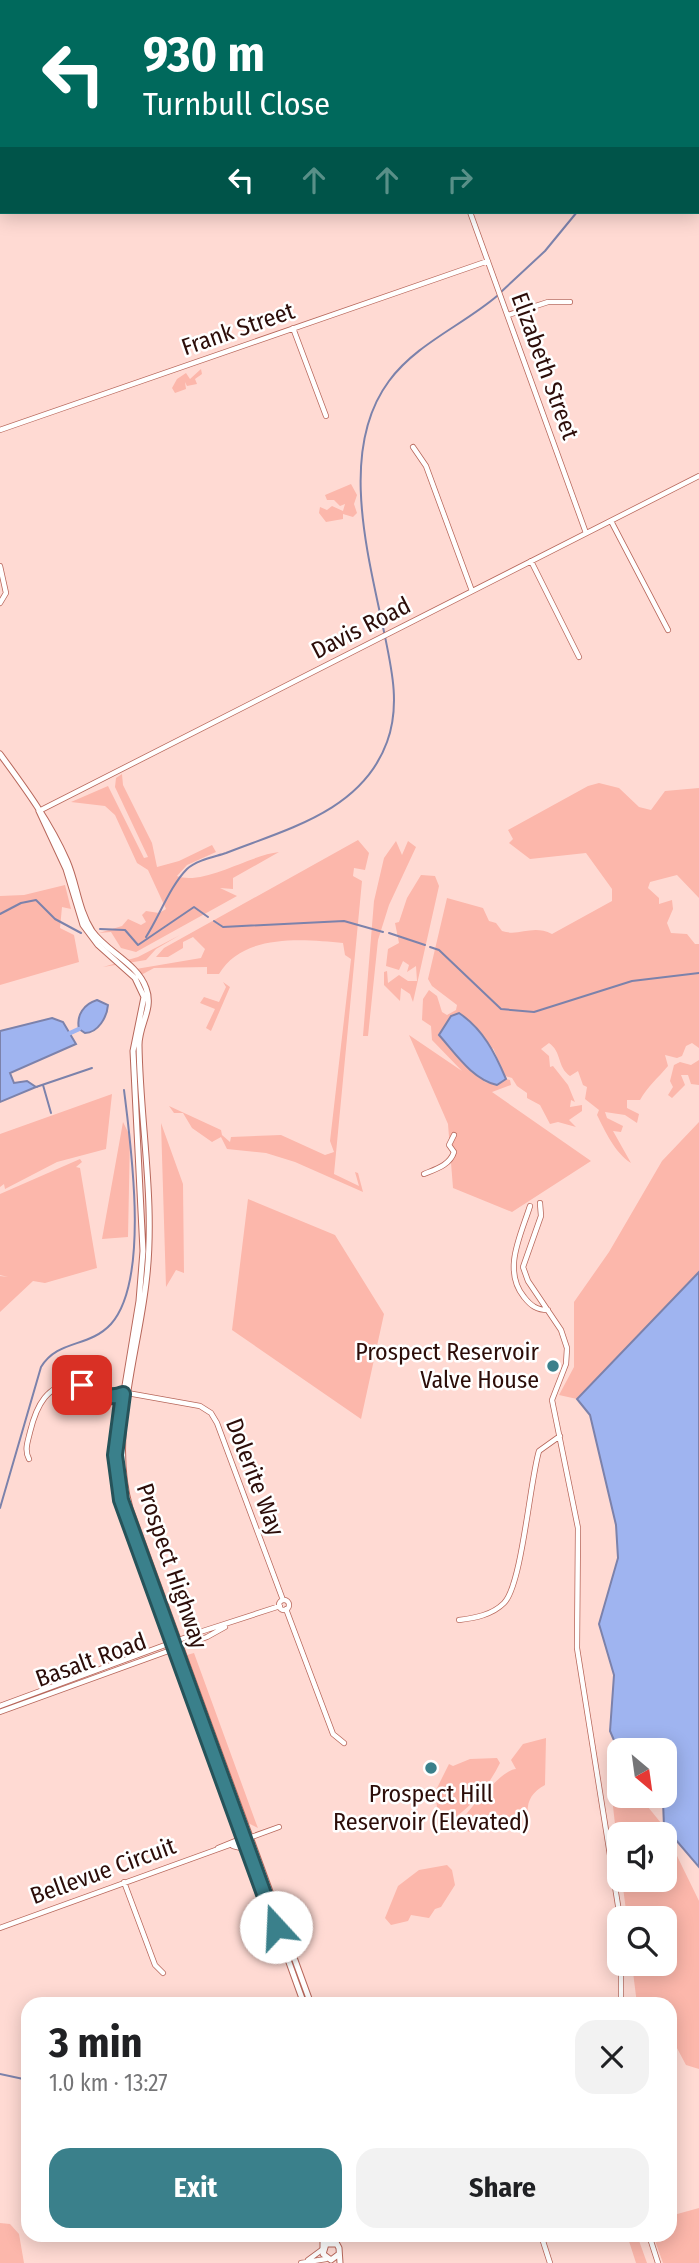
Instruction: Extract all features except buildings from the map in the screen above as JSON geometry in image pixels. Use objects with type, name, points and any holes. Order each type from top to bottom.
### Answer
[{"type":"main road","points":[[0,754],[39,811]]},
{"type":"main road","name":"Prospect Highway","points":[[39,811],[66,869],[80,911],[95,938],[137,981],[144,1003],[133,1044],[142,1195],[142,1264],[126,1395],[115,1445],[118,1488],[246,1838],[308,1997]]},
{"type":"main road","name":"Prospect Highway","points":[[246,1838],[301,1997]]},
{"type":"main road","points":[[323,2242],[327,2260],[335,2259],[339,2254]]},
{"type":"main road","points":[[323,2248],[328,2243],[336,2244],[340,2263]]},
{"type":"street","name":"Elizabeth Street","points":[[471,214],[586,533]]},
{"type":"street","name":"Frank Street","points":[[0,430],[488,261]]},
{"type":"street","points":[[508,315],[548,302],[570,302]]},
{"type":"street","points":[[293,328],[326,416]]},
{"type":"street","points":[[414,447],[426,466],[472,591]]},
{"type":"street","name":"Davis Road","points":[[39,811],[699,476]]},
{"type":"street","points":[[611,521],[668,630]]},
{"type":"street","points":[[531,561],[579,657]]},
{"type":"street","points":[[0,566],[6,585],[2,602]]},
{"type":"street","points":[[424,1174],[447,1164],[454,1156],[449,1145],[454,1135]]},
{"type":"street","points":[[540,1203],[541,1216],[523,1267],[524,1274],[561,1329],[567,1348],[566,1364],[552,1400],[580,1549],[577,1648],[618,1906]]},
{"type":"street","points":[[530,1206],[513,1272],[525,1299],[537,1310],[548,1310]]},
{"type":"street","points":[[29,1460],[26,1450],[34,1415],[44,1398],[68,1384],[87,1387],[116,1398],[126,1395]]},
{"type":"street","name":"Dolerite Way","points":[[126,1395],[200,1406],[211,1413],[283,1600]]},
{"type":"street","points":[[459,1620],[490,1612],[508,1598],[534,1486],[538,1451],[559,1436]]},
{"type":"street","points":[[286,1609],[289,1604],[283,1600],[280,1606],[286,1609],[332,1734],[345,1743]]},
{"type":"street","name":"Basalt Road","points":[[0,1712],[175,1641],[280,1606]]},
{"type":"street","name":"Basalt Road","points":[[0,1706],[178,1648],[232,1623]]},
{"type":"street","points":[[246,1838],[279,1827]]},
{"type":"street","name":"Bellevue Circuit","points":[[218,1848],[230,1846],[246,1838]]},
{"type":"street","name":"Bellevue Circuit","points":[[0,1928],[246,1838]]},
{"type":"street","points":[[230,1846],[241,1849],[254,1866]]},
{"type":"street","points":[[124,1882],[155,1965],[163,1973]]},
{"type":"street","points":[[621,1976],[621,1997]]},
{"type":"street","points":[[543,2242],[550,2263]]},
{"type":"street","points":[[651,2242],[658,2263]]},
{"type":"street","points":[[304,2262],[323,2248]]},
{"type":"street","points":[[304,2262],[327,2260]]},
{"type":"shaded area","points":[[201,369],[202,374],[195,379],[197,384],[187,386],[185,382],[186,389],[175,393],[172,388],[177,379],[186,373],[190,379]]},
{"type":"shaded area","points":[[351,484],[357,495],[354,504],[357,513],[353,517],[343,514],[343,519],[326,522],[319,513],[320,507],[327,510],[332,506],[343,511],[345,504],[340,506],[334,500],[327,500],[325,495]]},
{"type":"shaded area","points":[[122,774],[123,785],[152,843],[157,867],[179,861],[212,845],[216,852],[187,865],[177,876],[200,877],[279,852],[233,878],[233,889],[220,888],[237,896],[136,952],[121,948],[111,932],[99,933],[122,926],[128,919],[141,925],[146,922],[142,915],[146,911],[159,913],[166,909],[148,870],[137,863],[115,815],[105,806],[71,802],[108,786],[144,858],[148,857],[115,787],[116,778]]},
{"type":"shaded area","points":[[599,783],[619,788],[639,807],[651,810],[665,791],[699,788],[699,898],[677,875],[650,882],[648,888],[659,898],[659,904],[672,900],[673,909],[667,923],[671,933],[687,934],[695,944],[699,944],[699,1048],[692,1043],[686,1046],[682,1056],[677,1058],[665,1055],[668,1066],[640,1100],[627,1100],[627,1108],[639,1114],[637,1123],[625,1115],[605,1112],[607,1118],[623,1126],[621,1132],[613,1131],[631,1163],[611,1141],[597,1115],[599,1110],[585,1099],[587,1087],[583,1085],[578,1071],[570,1076],[549,1043],[541,1049],[549,1056],[550,1067],[553,1066],[568,1085],[575,1102],[571,1100],[570,1107],[582,1105],[582,1111],[569,1120],[576,1127],[558,1122],[550,1124],[540,1105],[527,1098],[527,1093],[517,1086],[512,1078],[505,1076],[493,1048],[470,1069],[485,1082],[497,1085],[506,1079],[510,1080],[511,1085],[492,1092],[591,1161],[512,1212],[453,1188],[448,1124],[409,1035],[462,1071],[432,1040],[431,1026],[422,1020],[423,999],[429,990],[437,996],[442,1012],[447,1015],[456,1010],[457,1005],[432,986],[428,979],[447,898],[483,908],[489,921],[496,923],[502,931],[514,933],[538,930],[552,934],[612,901],[612,889],[586,853],[530,859],[509,843],[513,839],[508,830],[588,786]]},
{"type":"shaded area","points":[[358,840],[369,853],[365,870],[354,868],[353,876],[362,881],[334,1174],[359,1186],[355,1172],[358,1173],[363,1192],[295,1162],[266,1153],[227,1149],[221,1137],[212,1142],[192,1128],[183,1113],[174,1113],[169,1106],[221,1130],[222,1135],[230,1142],[231,1137],[281,1135],[325,1155],[334,1152],[330,1141],[351,959],[345,955],[343,943],[293,940],[258,945],[243,951],[219,974],[207,974],[207,967],[154,968],[141,975],[136,969],[201,958],[205,949],[193,937],[183,942],[183,948],[168,957],[156,957],[164,948]]},
{"type":"shaded area","points":[[396,841],[402,855],[408,841],[416,847],[389,905],[378,940],[368,1036],[363,1036],[374,901],[384,858]]},
{"type":"shaded area","points":[[421,875],[435,876],[439,886],[413,1002],[410,994],[401,988],[400,1001],[384,985],[384,972],[387,971],[388,983],[399,975],[408,981],[417,981],[416,966],[407,972],[409,965],[403,961],[399,970],[386,966],[388,949],[399,943],[395,923],[399,922],[407,898]]},
{"type":"shaded area","points":[[65,885],[71,909],[62,907],[60,928],[74,935],[79,962],[0,985],[0,896],[24,895]]},
{"type":"shaded area","points":[[180,935],[156,949],[146,960],[103,967],[138,957]]},
{"type":"shaded area","points":[[223,982],[230,987],[211,1031],[206,1028],[215,1009],[200,1003],[204,997],[219,1002],[226,987]]},
{"type":"shaded area","points":[[699,1060],[699,1085],[691,1084],[688,1075],[681,1075],[685,1085],[672,1098],[668,1095],[673,1087],[670,1081],[674,1065],[680,1062],[691,1065]]},
{"type":"shaded area","points":[[112,1094],[106,1149],[57,1162],[5,1189],[4,1184],[0,1187],[0,1134]]},
{"type":"shaded area","points":[[123,1122],[130,1136],[128,1237],[102,1239]]},
{"type":"shaded area","points":[[699,1122],[699,1272],[577,1399],[559,1395],[574,1367],[574,1302],[609,1252],[662,1161]]},
{"type":"shaded area","points":[[161,1123],[183,1184],[184,1273],[176,1270],[166,1287]]},
{"type":"shaded area","points":[[80,1159],[82,1162],[76,1167],[80,1168],[97,1268],[45,1283],[33,1281],[0,1312],[0,1276],[8,1277],[0,1275],[0,1194]]},
{"type":"shaded area","points":[[248,1199],[335,1235],[384,1314],[361,1419],[232,1330]]},
{"type":"shaded area","points":[[194,1653],[258,1828],[248,1823],[187,1655]]},
{"type":"shaded area","points":[[546,1738],[545,1785],[535,1792],[530,1800],[529,1825],[525,1830],[486,1826],[470,1832],[457,1827],[493,1784],[516,1769],[511,1760],[523,1744]]},
{"type":"shaded area","points":[[497,1758],[500,1763],[478,1796],[465,1810],[449,1821],[447,1828],[440,1828],[435,1792],[449,1764],[453,1766],[470,1759]]},
{"type":"shaded area","points":[[613,1808],[649,1808],[660,1822],[615,1822]]},
{"type":"shaded area","points":[[677,1856],[699,1901],[699,2069],[686,2065],[677,2048],[677,1997],[636,1997],[634,1976],[677,1976],[677,1906],[625,1906],[624,1892],[677,1892]]},
{"type":"shaded area","points":[[447,1865],[452,1870],[455,1885],[441,1907],[435,1909],[429,1918],[411,1915],[408,1921],[391,1925],[385,1918],[398,1886],[419,1870]]},
{"type":"shaded area","points":[[699,2208],[699,2263],[663,2263],[656,2242],[677,2242],[677,2214]]},
{"type":"shaded area","points":[[0,2223],[10,2224],[19,2234],[24,2263],[0,2263]]},
{"type":"shaded area","points":[[629,2242],[640,2242],[647,2263],[636,2263]]},
{"type":"water","points":[[97,1000],[108,1005],[106,1014],[98,1027],[85,1033],[79,1029],[80,1015],[85,1007]]},
{"type":"water","points":[[459,1013],[475,1026],[493,1051],[506,1079],[497,1085],[472,1072],[439,1035],[451,1016]]},
{"type":"water","points":[[52,1018],[63,1022],[76,1044],[10,1073],[14,1083],[27,1081],[36,1087],[0,1102],[0,1031]]},
{"type":"water","points":[[699,1272],[699,1867],[677,1841],[677,1822],[664,1822],[663,1808],[677,1808],[677,1738],[613,1738],[610,1731],[614,1675],[599,1624],[618,1558],[616,1525],[590,1415],[577,1399]]},
{"type":"waterway","points":[[501,292],[545,251],[575,214]]},
{"type":"waterway","points":[[146,937],[175,884],[191,866],[297,826],[320,814],[360,785],[375,766],[391,728],[394,699],[389,656],[370,566],[361,501],[365,437],[374,408],[389,381],[400,368],[426,345],[497,296]]},
{"type":"waterway","points":[[0,914],[21,903],[36,900],[55,919],[81,933]]},
{"type":"waterway","points":[[100,929],[125,930],[138,945],[194,907],[208,917]]},
{"type":"waterway","points":[[214,921],[223,927],[344,921],[383,932]]},
{"type":"waterway","points":[[389,933],[425,945]]},
{"type":"waterway","points":[[430,947],[439,950],[501,1009],[534,1012],[632,981],[699,973]]},
{"type":"waterway","points":[[68,1034],[79,1029]]},
{"type":"waterway","points":[[36,1087],[92,1068]]},
{"type":"waterway","points":[[43,1085],[51,1113]]},
{"type":"waterway","points":[[0,1508],[41,1367],[56,1352],[102,1332],[111,1324],[123,1304],[130,1277],[135,1212],[124,1090]]},
{"type":"waterway","points":[[0,2074],[21,2078]]},
{"type":"place","name":"Prospect Reservoir Valve House","points":[[553,1366]]},
{"type":"place","name":"Prospect Hill Reservoir (Elevated)","points":[[431,1768]]},
{"type":"route","points":[[82,1385],[91,1391],[116,1398],[123,1394],[115,1455],[121,1500],[276,1927]]}]
